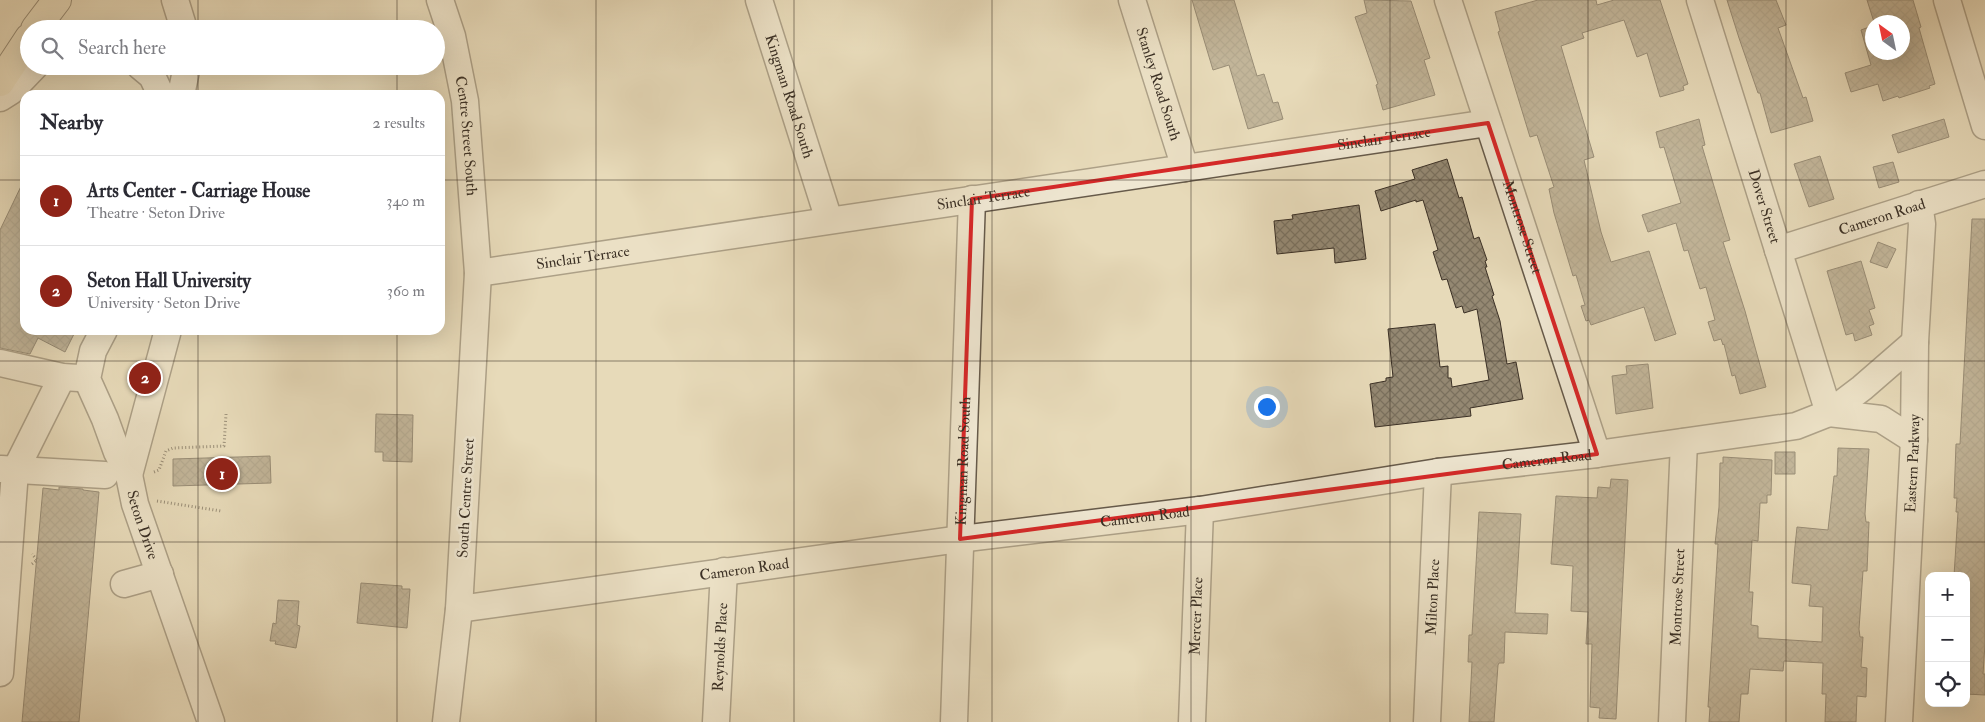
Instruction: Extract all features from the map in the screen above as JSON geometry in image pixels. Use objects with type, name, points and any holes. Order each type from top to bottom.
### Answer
[{"type":"main road","points":[[0,82],[20,50]]},
{"type":"street","points":[[175,0],[181,20]]},
{"type":"street","name":"Centre Street South","points":[[440,0],[452,36],[465,101],[478,273]]},
{"type":"street","name":"Kingman Road South","points":[[759,0],[830,220]]},
{"type":"street","name":"Stanley Road South","points":[[1132,0],[1185,168]]},
{"type":"street","name":"Montrose Street","points":[[1448,0],[1597,454]]},
{"type":"street","name":"Dover Street","points":[[1700,0],[1829,413]]},
{"type":"street","points":[[1946,0],[1985,126]]},
{"type":"street","points":[[0,98],[11,91],[26,75]]},
{"type":"street","points":[[151,75],[159,90]]},
{"type":"street","points":[[182,90],[186,75]]},
{"type":"street","points":[[190,75],[193,90]]},
{"type":"street","name":"Sinclair Terrace","points":[[478,273],[1488,123]]},
{"type":"street","name":"Cameron Road","points":[[1778,250],[1985,184]]},
{"type":"street","name":"Kingman Road South","points":[[954,722],[972,199]]},
{"type":"street","name":"Eastern Parkway","points":[[1899,722],[1914,440],[1915,342],[1922,224],[1920,204]]},
{"type":"street","name":"South Centre Street","points":[[446,722],[459,609],[478,273]]},
{"type":"street","points":[[0,673],[7,470],[75,378],[101,335]]},
{"type":"street","points":[[7,470],[127,475],[167,335]]},
{"type":"street","name":"Cameron Road","points":[[459,609],[960,539],[1200,510],[1438,472],[1597,454],[1796,426],[1829,413],[1862,388],[1915,342]]},
{"type":"street","points":[[0,363],[75,378]]},
{"type":"street","name":"Seton Drive","points":[[75,378],[105,420],[127,475],[135,504],[211,722]]},
{"type":"street","name":"Cameron Road","points":[[1829,413],[1881,419],[1914,440]]},
{"type":"street","name":"Montrose Street","points":[[1672,722],[1684,442]]},
{"type":"street","name":"Milton Place","points":[[1427,722],[1438,472]]},
{"type":"street","name":"Mercer Place","points":[[1192,722],[1200,510]]},
{"type":"street","name":"Reynolds Place","points":[[716,722],[724,571]]},
{"type":"street","points":[[124,584],[160,574]]},
{"type":"path","points":[[127,475],[159,470],[166,450],[173,448],[224,446],[226,414]]},
{"type":"path","points":[[149,500],[221,511]]},
{"type":"highlighted area","points":[[1488,123],[1597,454],[960,539],[972,199]]},
{"type":"building","points":[[1192,0],[1234,0],[1257,76],[1264,74],[1273,103],[1278,102],[1283,119],[1248,129],[1229,65],[1213,70]]},
{"type":"building","points":[[1364,0],[1411,1],[1430,58],[1424,60],[1435,95],[1383,110],[1376,85],[1378,84],[1355,17],[1367,13]]},
{"type":"building","points":[[1538,0],[1596,0],[1597,5],[1614,0],[1660,0],[1688,84],[1683,86],[1684,90],[1660,97],[1647,53],[1637,57],[1624,20],[1582,33],[1584,38],[1561,46],[1594,157],[1584,160],[1601,232],[1611,262],[1649,251],[1676,334],[1655,341],[1644,307],[1591,325],[1589,320],[1586,321],[1581,306],[1585,305],[1576,275],[1573,276],[1554,213],[1549,189],[1554,187],[1537,135],[1530,137],[1498,32],[1500,31],[1495,12]]},
{"type":"building","points":[[1727,0],[1776,0],[1786,25],[1778,28],[1803,98],[1806,97],[1813,121],[1771,133],[1760,93],[1758,93]]},
{"type":"building","points":[[1867,0],[1913,0],[1935,84],[1929,86],[1930,88],[1883,101],[1878,84],[1851,92],[1845,73],[1871,65],[1870,60],[1910,60],[1910,15],[1872,15]]},
{"type":"building","points":[[1865,29],[1865,44],[1861,30]]},
{"type":"building","points":[[1699,119],[1705,145],[1702,146],[1730,240],[1723,242],[1766,387],[1740,394],[1735,375],[1732,376],[1724,344],[1721,339],[1714,341],[1708,322],[1715,320],[1706,287],[1700,289],[1688,250],[1684,251],[1676,223],[1648,232],[1642,215],[1681,203],[1664,147],[1660,148],[1656,132]]},
{"type":"building","points":[[1944,119],[1949,137],[1898,153],[1892,135]]},
{"type":"building","points":[[1820,156],[1834,199],[1809,207],[1794,164]]},
{"type":"building","points":[[1447,159],[1459,198],[1462,197],[1474,239],[1479,237],[1487,260],[1485,261],[1487,267],[1485,267],[1500,321],[1507,364],[1516,362],[1523,399],[1470,408],[1471,416],[1375,427],[1370,384],[1386,381],[1386,378],[1393,377],[1388,329],[1435,324],[1440,367],[1448,366],[1448,378],[1451,378],[1452,387],[1489,380],[1477,309],[1464,313],[1462,306],[1456,308],[1447,279],[1442,280],[1433,252],[1438,250],[1423,200],[1416,202],[1416,200],[1381,211],[1375,191],[1415,179],[1412,170]]},
{"type":"building","points":[[1893,162],[1899,182],[1879,188],[1873,167]]},
{"type":"building","points":[[20,188],[20,335],[74,335],[65,352],[38,338],[30,354],[0,348],[0,230]]},
{"type":"building","points":[[1359,205],[1366,259],[1335,263],[1334,248],[1277,254],[1274,221],[1293,219],[1292,215]]},
{"type":"building","points":[[1972,219],[1985,219],[1985,644],[1983,674],[1985,674],[1985,695],[1970,694],[1970,572],[1954,572],[1958,512],[1956,512],[1957,498],[1954,498],[1956,444],[1960,444]]},
{"type":"building","points":[[1878,242],[1896,249],[1887,268],[1870,262]]},
{"type":"building","points":[[1861,261],[1875,308],[1869,310],[1874,324],[1869,326],[1872,335],[1855,341],[1853,333],[1846,335],[1827,271]]},
{"type":"building","points":[[1648,364],[1653,408],[1616,414],[1612,376],[1627,374],[1626,366]]},
{"type":"building","points":[[376,414],[413,415],[412,462],[383,461],[383,452],[375,452]]},
{"type":"building","points":[[1838,448],[1869,449],[1865,514],[1866,522],[1869,522],[1867,571],[1863,571],[1859,629],[1860,637],[1863,637],[1861,667],[1867,668],[1866,697],[1857,696],[1856,722],[1825,722],[1826,694],[1822,694],[1823,663],[1784,661],[1783,671],[1750,669],[1748,694],[1741,694],[1739,722],[1709,722],[1710,707],[1708,707],[1718,544],[1715,544],[1719,507],[1720,463],[1723,463],[1723,457],[1772,460],[1771,495],[1767,495],[1767,503],[1760,503],[1758,541],[1752,540],[1749,592],[1753,592],[1751,625],[1758,626],[1758,638],[1822,642],[1823,607],[1809,606],[1811,585],[1792,583],[1795,546],[1797,527],[1828,530],[1834,476],[1837,476]]},
{"type":"building","points":[[1775,452],[1795,452],[1795,474],[1775,474]]},
{"type":"building","points":[[270,456],[271,483],[173,486],[173,459]]},
{"type":"building","points":[[1611,479],[1628,480],[1616,719],[1599,718],[1600,708],[1590,707],[1592,644],[1586,644],[1588,612],[1571,611],[1573,566],[1551,564],[1556,496],[1597,498],[1598,487],[1610,488]]},
{"type":"building","points":[[59,487],[99,492],[79,722],[22,722],[43,488],[59,490]]},
{"type":"building","points":[[1479,512],[1521,514],[1515,613],[1548,614],[1547,634],[1505,632],[1504,663],[1499,663],[1498,665],[1494,722],[1469,722],[1472,662],[1468,662],[1469,635],[1472,635]]},
{"type":"building","points":[[361,583],[402,586],[402,589],[410,589],[407,628],[357,623]]},
{"type":"building","points":[[278,600],[299,601],[297,625],[300,626],[296,648],[275,644],[276,641],[270,641],[273,623],[276,624]]},
{"type":"place","name":"Seton Hall University","points":[[145,378]]},
{"type":"place","name":"Arts Center - Carriage House","points":[[222,474]]}]
